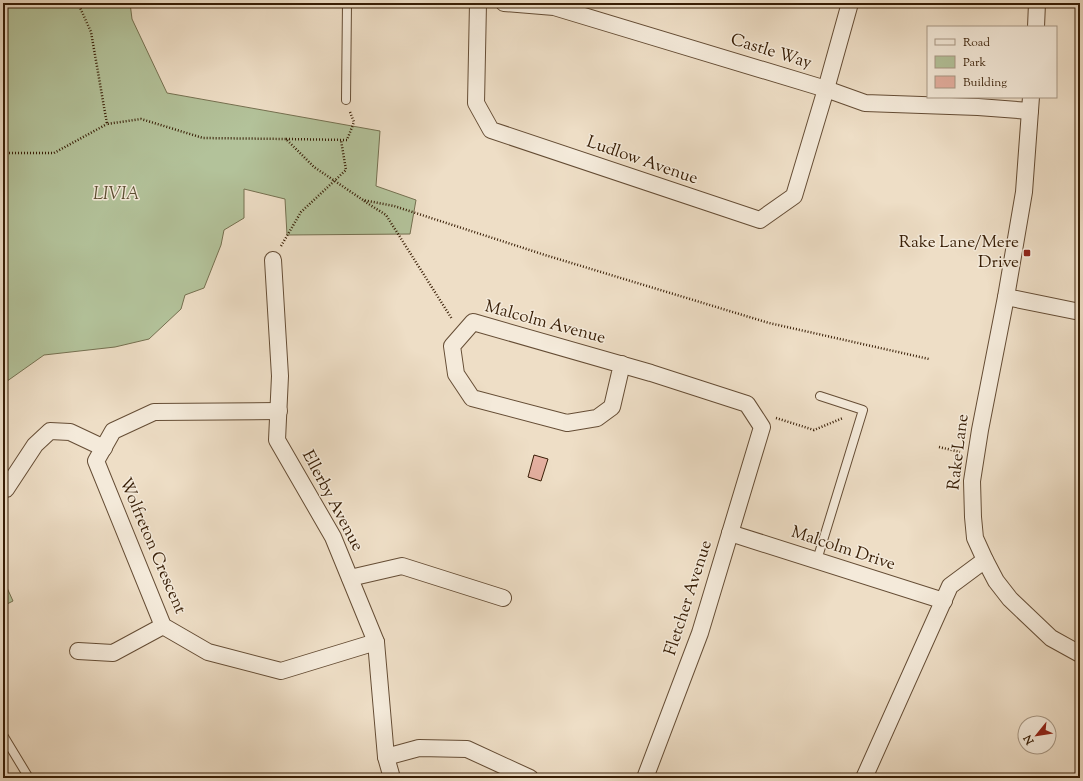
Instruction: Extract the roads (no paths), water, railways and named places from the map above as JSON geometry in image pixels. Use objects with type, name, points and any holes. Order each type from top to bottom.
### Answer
[{"type":"street","name":"Ludlow Avenue","points":[[478,3],[476,103],[491,130],[760,220],[794,196],[826,89]]},
{"type":"street","name":"Castle Way","points":[[504,3],[554,7],[826,89],[865,103],[978,107],[1030,104]]},
{"type":"street","points":[[826,89],[850,3]]},
{"type":"street","points":[[1036,26],[1037,3]]},
{"type":"street","name":"Rake Lane","points":[[1030,104],[1024,192],[1006,297],[980,430],[972,481],[973,517],[976,538],[985,560],[996,581],[1010,599],[1051,638],[1080,654]]},
{"type":"street","name":"Ellerby Avenue","points":[[273,260],[280,376],[277,440],[333,537],[376,642],[386,757],[392,778]]},
{"type":"street","points":[[1006,297],[1080,312]]},
{"type":"street","name":"Malcolm Avenue","points":[[622,364],[612,407],[597,418],[567,423],[472,398],[456,374],[452,346],[473,322],[622,364],[747,404],[759,422]]},
{"type":"street","name":"Wolfreton Crescent","points":[[278,411],[154,412],[113,431],[96,461],[163,626],[208,652],[281,671],[376,642]]},
{"type":"street","name":"Fletcher Avenue","points":[[645,778],[700,633],[730,533],[759,422]]},
{"type":"street","points":[[6,489],[35,445],[50,431],[70,432],[104,448]]},
{"type":"street","name":"Malcolm Drive","points":[[730,533],[944,601]]},
{"type":"street","points":[[865,778],[950,586],[985,560]]},
{"type":"street","points":[[350,578],[402,566],[503,598]]},
{"type":"street","points":[[78,651],[113,653],[163,626]]},
{"type":"street","points":[[386,757],[419,748],[467,749],[530,778]]},
{"type":"lane","points":[[346,100],[347,3]]},
{"type":"lane","points":[[817,560],[863,410],[820,396]]},
{"type":"lane","points":[[3,735],[29,778]]},
{"type":"place","name":"Rake Lane/Mere Drive","points":[[1027,253]]},
{"type":"park label","name":"LIVIA","points":[[116,195]]}]
